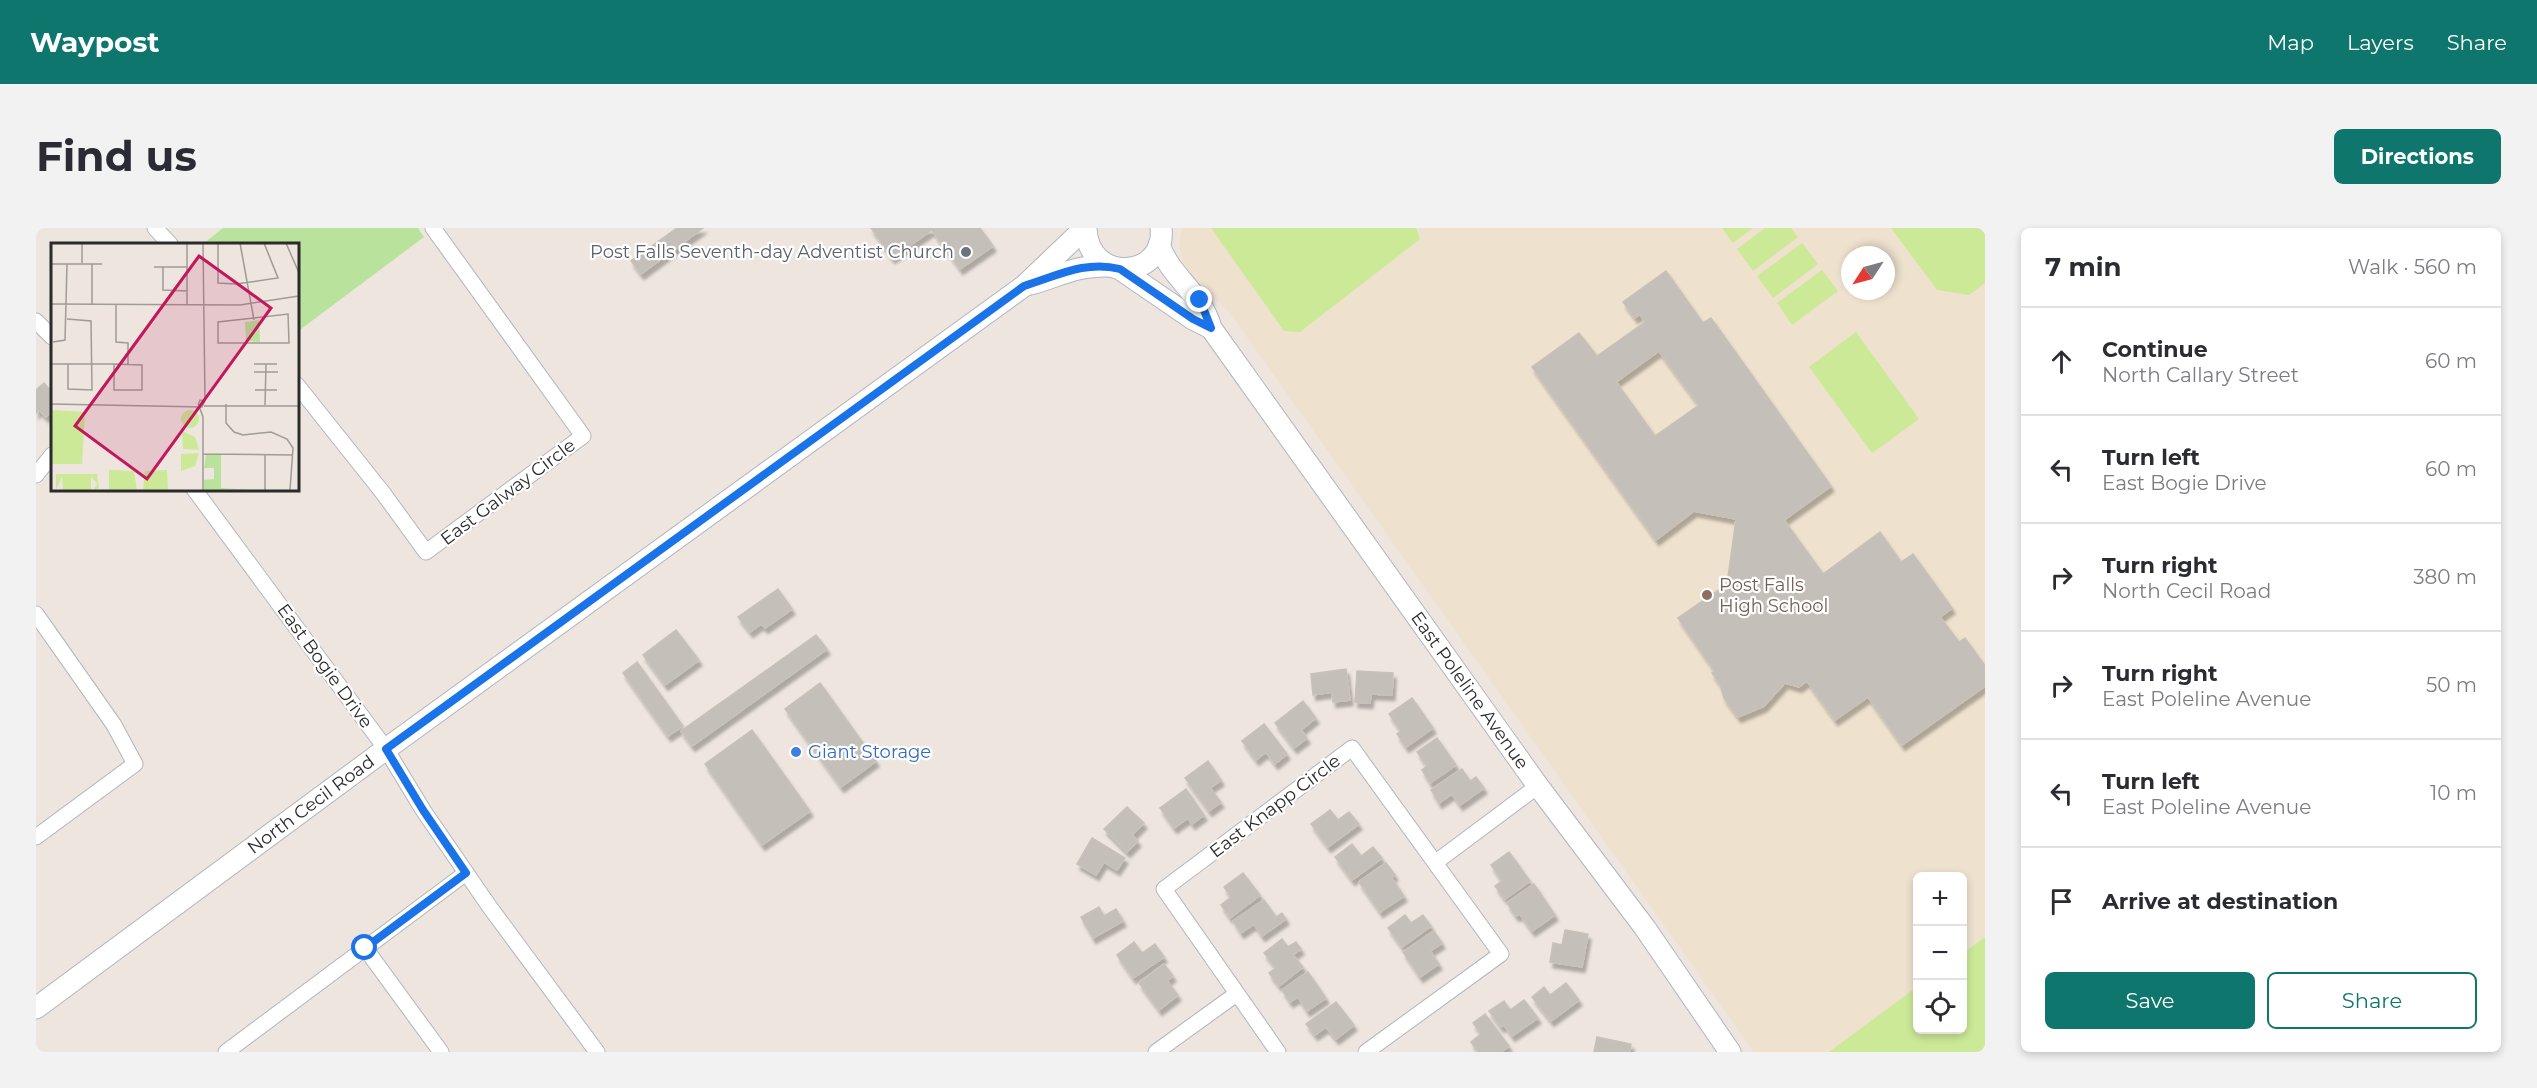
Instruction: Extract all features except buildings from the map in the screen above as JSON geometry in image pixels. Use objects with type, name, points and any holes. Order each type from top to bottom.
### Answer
[{"type":"street","points":[[154,228],[169,243]]},
{"type":"street","name":"East Galway Circle","points":[[298,386],[383,493],[426,552],[583,436],[433,228]]},
{"type":"street","name":"East Poleline Avenue","points":[[1085,228],[1091,249],[1098,259],[1211,328]]},
{"type":"street","name":"North Cecil Road","points":[[36,1008],[386,749],[1024,286],[1085,228]]},
{"type":"street","name":"East Poleline Avenue","points":[[1161,233],[1164,260],[1200,300],[1211,328],[1538,786],[1645,928],[1730,1052]]},
{"type":"street","name":"North Cecil Road","points":[[1024,286],[1051,278],[1069,269],[1085,266],[1131,268],[1143,264],[1152,256],[1161,233]]},
{"type":"street","points":[[36,321],[51,337]]},
{"type":"street","points":[[36,475],[51,456]]},
{"type":"street","name":"East Bogie Drive","points":[[195,490],[386,749],[423,810],[466,873],[597,1052]]},
{"type":"street","points":[[36,614],[114,725],[135,764],[36,837]]},
{"type":"street","name":"East Knapp Circle","points":[[1278,1052],[1235,994],[1164,889],[1352,748],[1502,954],[1366,1052]]},
{"type":"street","points":[[1436,862],[1538,786]]},
{"type":"street","points":[[226,1052],[466,873]]},
{"type":"street","points":[[365,948],[441,1052]]},
{"type":"street","points":[[1156,1052],[1235,994]]},
{"type":"shaded area","name":"Post Falls High School","points":[[1182,228],[1985,228],[1985,1052],[1754,1052],[1230,313],[1191,275],[1182,259],[1179,244]]},
{"type":"green space","points":[[223,228],[418,228],[424,237],[298,331],[298,243],[204,243]]},
{"type":"green space","points":[[1211,228],[1416,228],[1420,239],[1300,332],[1284,331]]},
{"type":"green space","points":[[1722,228],[1753,228],[1733,243]]},
{"type":"green space","points":[[1765,228],[1791,228],[1798,237],[1753,271],[1737,249]]},
{"type":"green space","points":[[1891,228],[1985,228],[1985,283],[1969,295],[1937,290]]},
{"type":"green space","points":[[1802,243],[1818,264],[1773,298],[1757,276]]},
{"type":"green space","points":[[1822,270],[1838,291],[1792,325],[1777,303]]},
{"type":"green space","points":[[1856,332],[1919,419],[1872,453],[1809,367]]},
{"type":"green space","points":[[1985,937],[1985,1052],[1829,1052],[1913,990],[1913,1034],[1967,1034],[1967,950]]},
{"type":"place","name":"Post Falls Seventh-day Adventist Church","points":[[966,252]]},
{"type":"place","name":"Post Falls High School","points":[[1707,595]]},
{"type":"place","name":"Giant Storage","points":[[796,752]]},
{"type":"route","points":[[365,948],[466,873],[423,810],[386,749],[1024,286],[1051,278],[1069,269],[1108,266],[1120,269],[1193,319],[1211,328],[1200,300]]}]
